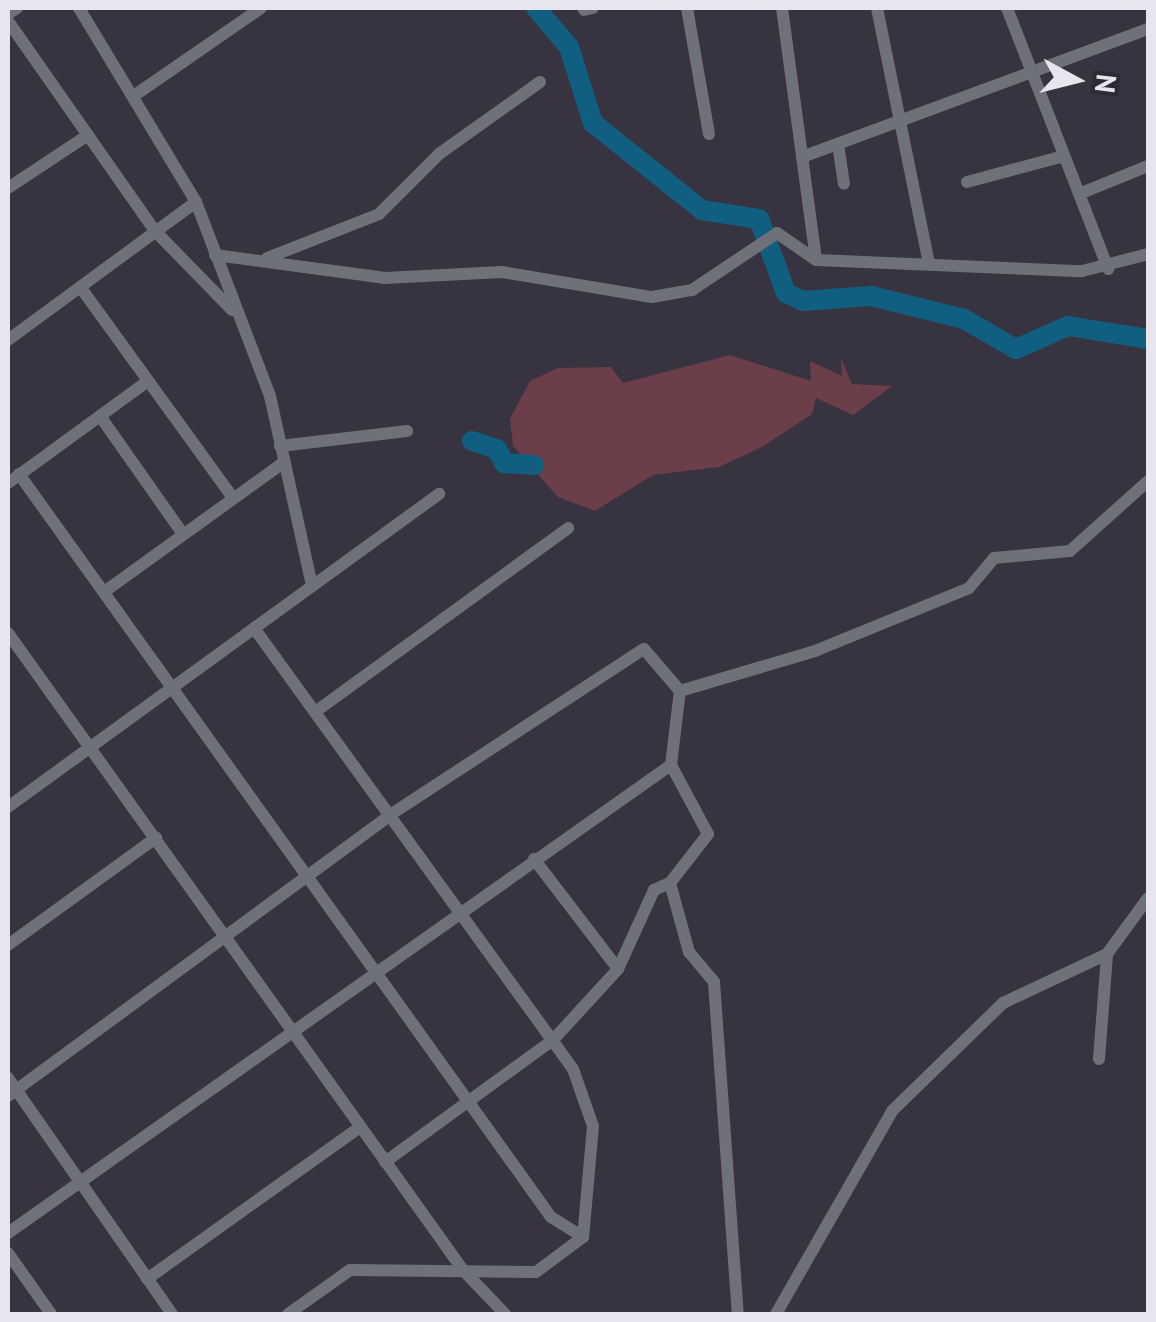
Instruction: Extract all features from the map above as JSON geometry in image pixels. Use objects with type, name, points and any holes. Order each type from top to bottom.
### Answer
[{"type":"street","points":[[16,8],[8,17],[156,232],[235,313]]},
{"type":"street","points":[[79,8],[196,202],[280,446],[312,585]]},
{"type":"street","points":[[135,96],[261,8]]},
{"type":"street","points":[[687,8],[709,134]]},
{"type":"street","points":[[782,8],[816,260]]},
{"type":"street","points":[[877,8],[929,264]]},
{"type":"street","points":[[1006,8],[1108,269]]},
{"type":"street","points":[[802,157],[1148,29]]},
{"type":"street","points":[[267,258],[379,214],[439,154],[540,82]]},
{"type":"street","points":[[9,183],[88,135]]},
{"type":"street","points":[[838,144],[844,184]]},
{"type":"street","points":[[967,182],[1064,156]]},
{"type":"street","points":[[1079,194],[1148,166]]},
{"type":"street","points":[[8,340],[196,202]]},
{"type":"street","points":[[215,255],[267,258],[385,278],[502,272],[663,296],[692,290],[760,238],[776,233],[816,260],[1108,269],[1148,254]]},
{"type":"street","points":[[80,288],[232,498]]},
{"type":"street","points":[[148,382],[13,478],[104,592],[551,1217],[584,1238]]},
{"type":"street","points":[[100,416],[183,534]]},
{"type":"street","points":[[280,446],[407,432]]},
{"type":"street","points":[[104,592],[284,462]]},
{"type":"street","points":[[680,692],[815,651],[970,588],[994,558],[1070,551],[1148,481]]},
{"type":"street","points":[[8,806],[439,494]]},
{"type":"street","points":[[315,712],[568,528]]},
{"type":"street","points":[[254,628],[552,1040],[594,1126],[584,1238],[536,1272],[350,1270],[288,1314]]},
{"type":"street","points":[[8,633],[13,652],[90,747],[294,1027],[463,1270],[506,1314]]},
{"type":"street","points":[[172,1314],[80,1180],[10,1088],[390,815],[644,649],[680,692],[671,765],[708,834],[670,883],[654,890],[618,970],[552,1040],[386,1162]]},
{"type":"street","points":[[8,1232],[671,765]]},
{"type":"street","points":[[8,945],[156,838]]},
{"type":"street","points":[[534,859],[618,970]]},
{"type":"street","points":[[670,883],[688,952],[714,982],[738,1314]]},
{"type":"street","points":[[776,1314],[893,1110],[1004,1002],[1108,954],[1148,898]]},
{"type":"street","points":[[1099,1059],[1108,954]]},
{"type":"street","points":[[147,1279],[360,1126]]},
{"type":"street","points":[[8,1253],[51,1314]]},
{"type":"shaded area","points":[[730,355],[811,381],[810,361],[842,376],[841,358],[852,384],[892,386],[853,415],[816,398],[812,414],[762,447],[719,467],[653,475],[595,511],[558,497],[513,446],[510,419],[530,381],[558,368],[611,367],[623,383]]},
{"type":"waterway","points":[[536,8],[569,47],[593,123],[702,210],[759,219],[786,293],[803,301],[871,296],[964,319],[1016,349],[1068,326],[1148,339]]},
{"type":"waterway","points":[[472,441],[497,449],[504,463],[534,465]]}]
